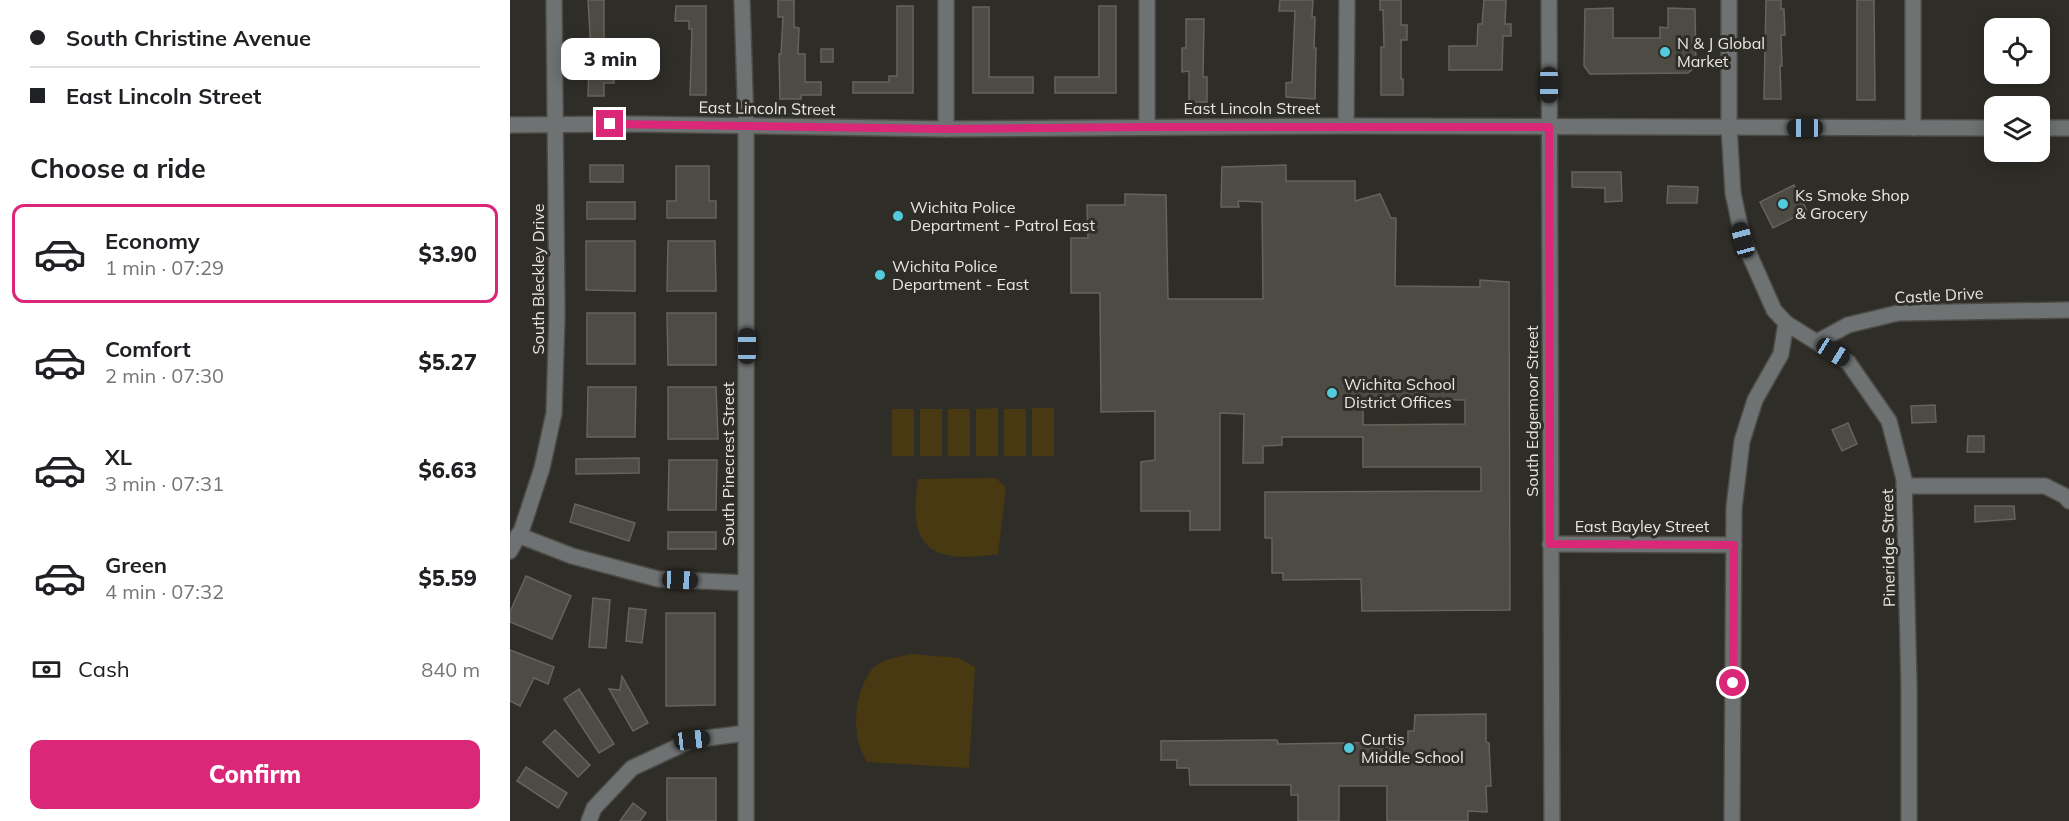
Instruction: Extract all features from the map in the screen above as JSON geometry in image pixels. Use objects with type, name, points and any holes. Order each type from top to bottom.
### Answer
[{"type":"street","name":"South Bleckley Drive","points":[[510,552],[542,468],[554,413],[555,0]]},
{"type":"street","name":"South Pinecrest Street","points":[[742,0],[746,126],[746,821]]},
{"type":"street","points":[[946,0],[946,129]]},
{"type":"street","points":[[1147,127],[1148,0]]},
{"type":"street","points":[[1346,126],[1347,0]]},
{"type":"street","name":"South Edgemoor Street","points":[[1549,0],[1552,821]]},
{"type":"street","points":[[1729,0],[1729,128],[1732,193],[1743,240],[1767,296],[1774,309],[1786,322],[1781,354],[1755,400],[1742,441],[1734,508],[1732,821]]},
{"type":"street","points":[[1913,0],[1913,128]]},
{"type":"street","name":"East Lincoln Street","points":[[510,125],[946,129],[1346,126],[1984,128]]},
{"type":"street","points":[[2050,128],[2069,128]]},
{"type":"street","name":"Castle Drive","points":[[1817,342],[1848,325],[1898,313],[2069,310]]},
{"type":"street","name":"Pineridge Street","points":[[1786,322],[1848,362],[1889,421],[1904,486],[1909,686],[1909,821]]},
{"type":"street","points":[[1904,486],[2045,486],[2065,496],[2069,501]]},
{"type":"street","points":[[518,535],[572,556],[658,579],[746,583]]},
{"type":"street","name":"East Bayley Street","points":[[1550,544],[1734,545]]},
{"type":"street","points":[[589,821],[594,808],[632,768],[692,740],[746,733]]},
{"type":"shaded area","points":[[998,408],[998,456],[976,456],[976,409]]},
{"type":"shaded area","points":[[1032,408],[1054,408],[1054,456],[1032,456]]},
{"type":"shaded area","points":[[892,409],[914,409],[914,456],[892,456]]},
{"type":"shaded area","points":[[920,409],[942,409],[942,456],[920,456]]},
{"type":"shaded area","points":[[948,409],[970,409],[970,456],[948,456]]},
{"type":"shaded area","points":[[1004,409],[1026,409],[1026,456],[1004,456]]},
{"type":"shaded area","points":[[996,478],[1006,488],[998,554],[975,557],[956,556],[940,553],[929,546],[921,536],[916,522],[918,479]]},
{"type":"shaded area","points":[[912,654],[959,658],[975,667],[969,768],[867,762],[862,752],[856,730],[856,717],[864,682],[878,664]]},
{"type":"building","points":[[588,0],[604,0],[604,72],[614,72],[614,83],[604,83],[604,96],[588,96],[590,34]]},
{"type":"building","points":[[778,0],[794,0],[794,27],[799,28],[798,54],[805,54],[805,82],[821,82],[821,95],[801,95],[801,99],[780,99],[779,54],[781,54],[783,17],[778,17]]},
{"type":"building","points":[[1280,0],[1313,0],[1312,17],[1315,17],[1314,48],[1316,48],[1315,99],[1286,97],[1286,83],[1292,82],[1295,11],[1279,11]]},
{"type":"building","points":[[1380,0],[1401,0],[1401,25],[1407,25],[1407,40],[1401,40],[1403,95],[1381,95],[1381,47],[1384,47],[1383,10],[1380,10]]},
{"type":"building","points":[[1484,0],[1506,0],[1505,24],[1511,24],[1511,36],[1503,36],[1502,70],[1449,70],[1449,46],[1477,46],[1478,24],[1482,24]]},
{"type":"building","points":[[1766,0],[1781,0],[1781,9],[1784,9],[1785,35],[1781,35],[1781,99],[1764,99]]},
{"type":"building","points":[[1857,0],[1874,0],[1875,100],[1857,100]]},
{"type":"building","points":[[676,6],[706,6],[706,95],[690,95],[692,29],[689,29],[689,21],[675,21]]},
{"type":"building","points":[[897,6],[913,6],[913,93],[853,93],[853,82],[889,82],[889,76],[897,76]]},
{"type":"building","points":[[1099,6],[1116,6],[1116,93],[1055,93],[1055,77],[1099,77]]},
{"type":"building","points":[[973,7],[989,7],[989,77],[1033,77],[1033,93],[973,93]]},
{"type":"building","points":[[1613,8],[1613,38],[1660,38],[1660,27],[1668,28],[1668,8],[1695,9],[1696,66],[1688,73],[1590,74],[1584,66],[1585,9]]},
{"type":"building","points":[[1186,19],[1204,19],[1203,77],[1207,77],[1207,102],[1189,102],[1189,71],[1182,72],[1182,48],[1186,48]]},
{"type":"building","points":[[821,49],[833,49],[833,62],[821,62]]},
{"type":"building","points":[[590,165],[623,165],[623,182],[590,182]]},
{"type":"building","name":"Wichita School District Offices","points":[[1286,165],[1286,181],[1355,181],[1355,201],[1380,194],[1391,218],[1396,218],[1395,286],[1480,287],[1480,280],[1509,282],[1510,610],[1362,611],[1361,579],[1283,580],[1283,573],[1272,573],[1272,538],[1265,538],[1265,492],[1481,491],[1481,467],[1363,467],[1363,437],[1282,437],[1282,445],[1263,446],[1263,463],[1243,463],[1244,414],[1220,413],[1220,530],[1190,530],[1190,511],[1141,511],[1141,462],[1155,460],[1155,411],[1101,412],[1100,293],[1071,293],[1071,238],[1088,238],[1087,205],[1125,205],[1125,194],[1166,195],[1168,299],[1263,299],[1262,202],[1238,201],[1239,207],[1221,207],[1222,167]],"holes":[[[1363,399],[1465,400],[1465,424],[1363,425]]]},
{"type":"building","points":[[676,166],[709,166],[709,201],[716,201],[716,218],[667,218],[667,201],[676,201]]},
{"type":"building","points":[[1572,172],[1621,172],[1622,201],[1605,202],[1605,188],[1572,187]]},
{"type":"building","points":[[1794,185],[1807,211],[1773,228],[1760,202]]},
{"type":"building","points":[[1668,186],[1698,187],[1697,203],[1667,203]]},
{"type":"building","points":[[587,202],[635,202],[635,219],[587,219]]},
{"type":"building","points":[[586,241],[635,241],[635,291],[586,290]]},
{"type":"building","points":[[668,241],[715,241],[716,291],[667,291]]},
{"type":"building","points":[[587,313],[635,313],[635,364],[587,364]]},
{"type":"building","points":[[667,313],[716,313],[716,365],[668,365]]},
{"type":"building","points":[[588,387],[636,387],[635,437],[587,437]]},
{"type":"building","points":[[668,387],[716,387],[718,439],[668,439]]},
{"type":"building","points":[[1935,405],[1936,422],[1912,423],[1911,406]]},
{"type":"building","points":[[1848,423],[1857,444],[1842,451],[1832,430]]},
{"type":"building","points":[[1968,436],[1984,436],[1984,452],[1967,452]]},
{"type":"building","points":[[639,458],[639,473],[576,474],[576,459]]},
{"type":"building","points":[[669,460],[717,460],[716,510],[668,510]]},
{"type":"building","points":[[575,504],[635,523],[629,541],[570,522]]},
{"type":"building","points":[[1975,506],[2014,506],[2015,519],[1975,522]]},
{"type":"building","points":[[668,532],[716,532],[716,549],[668,549]]},
{"type":"building","points":[[526,576],[571,596],[552,639],[510,622],[510,612]]},
{"type":"building","points":[[593,598],[610,600],[606,648],[589,647]]},
{"type":"building","points":[[629,608],[646,610],[642,643],[626,641]]},
{"type":"building","points":[[666,613],[715,613],[715,705],[666,706]]},
{"type":"building","points":[[510,650],[554,667],[548,684],[534,678],[520,706],[510,701]]},
{"type":"building","points":[[622,676],[648,723],[633,731],[609,689],[620,690]]},
{"type":"building","points":[[579,689],[614,744],[599,753],[564,699]]},
{"type":"building","name":"Curtis Middle School","points":[[1486,714],[1486,742],[1489,743],[1491,786],[1486,786],[1487,812],[1468,811],[1468,821],[1387,821],[1387,786],[1339,786],[1339,821],[1298,821],[1298,795],[1291,795],[1291,785],[1190,785],[1189,768],[1177,768],[1177,760],[1161,760],[1161,741],[1277,740],[1278,744],[1408,742],[1408,731],[1414,731],[1415,715]]},
{"type":"building","points":[[555,730],[590,765],[578,777],[543,742]]},
{"type":"building","points":[[526,767],[567,793],[558,808],[517,781]]},
{"type":"building","points":[[667,778],[716,778],[716,821],[667,821]]},
{"type":"building","points":[[633,803],[646,813],[640,821],[620,821]]},
{"type":"place","name":"N & J Global Market","points":[[1665,52]]},
{"type":"place","name":"Ks Smoke Shop & Grocery","points":[[1783,204]]},
{"type":"place","name":"Wichita Police Department - Patrol East","points":[[898,216]]},
{"type":"place","name":"Wichita Police Department - East","points":[[880,275]]},
{"type":"place","name":"Wichita School District Offices","points":[[1332,393]]},
{"type":"place","name":"Curtis Middle School","points":[[1349,748]]},
{"type":"route","points":[[610,124],[946,129],[1549,127],[1550,544],[1734,545],[1733,683]]}]
